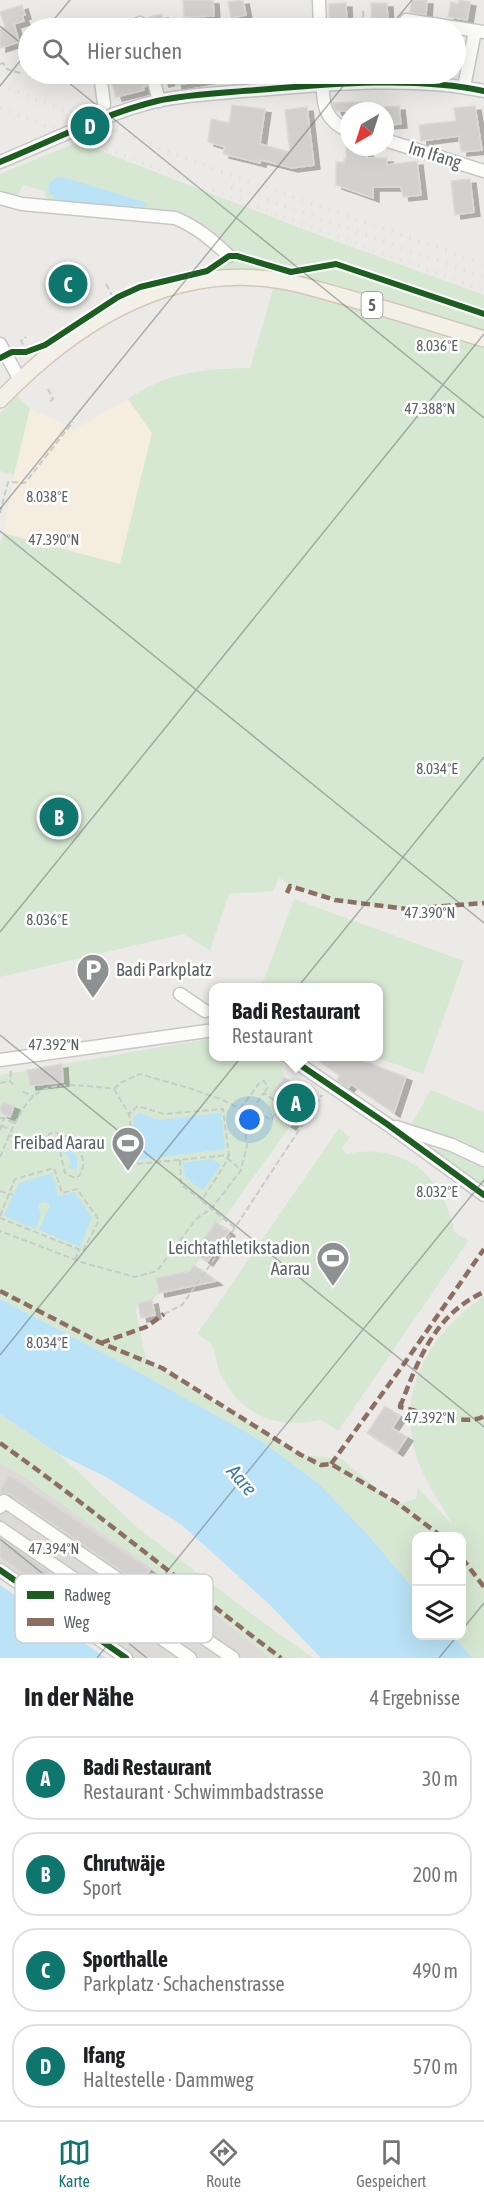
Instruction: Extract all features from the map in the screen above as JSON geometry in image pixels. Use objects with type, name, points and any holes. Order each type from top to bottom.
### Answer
[{"type":"main road","name":"5","points":[[0,400],[77,332],[114,310],[160,290],[214,279],[259,278],[297,284],[484,339]]},
{"type":"street","points":[[319,0],[320,18]]},
{"type":"street","points":[[466,80],[480,32]]},
{"type":"street","points":[[101,84],[104,104]]},
{"type":"street","points":[[155,84],[159,101]]},
{"type":"street","points":[[0,162],[129,109],[159,101],[289,84]]},
{"type":"street","points":[[322,84],[323,102],[327,113],[340,127]]},
{"type":"street","points":[[426,84],[484,91]]},
{"type":"street","name":"Im Ifang","points":[[394,143],[484,171]]},
{"type":"street","points":[[0,198],[22,204],[175,218],[189,223],[207,235],[228,256]]},
{"type":"street","points":[[3,349],[20,380]]},
{"type":"street","points":[[180,994],[205,1011]]},
{"type":"street","points":[[0,1060],[209,1031]]},
{"type":"street","points":[[294,1061],[387,1124],[484,1195]]},
{"type":"street","points":[[387,1124],[452,1145],[484,1160]]},
{"type":"street","points":[[0,1507],[4,1501],[110,1574]]},
{"type":"street","points":[[0,1528],[67,1574]]},
{"type":"street","points":[[0,1570],[15,1580]]},
{"type":"street","points":[[105,1643],[126,1658]]},
{"type":"street","points":[[168,1643],[190,1658]]},
{"type":"street","points":[[211,1643],[233,1658]]},
{"type":"path","points":[[363,11],[363,18]]},
{"type":"path","points":[[0,63],[3,63],[7,69],[18,72]]},
{"type":"path","points":[[106,284],[114,300]]},
{"type":"path","points":[[24,352],[26,349],[21,341],[26,337]]},
{"type":"path","points":[[48,389],[53,399],[48,403]]},
{"type":"path","points":[[0,513],[8,482],[25,483],[73,422]]},
{"type":"path","points":[[10,1081],[13,1057]]},
{"type":"path","points":[[114,1089],[120,1083],[140,1074],[192,1089],[240,1109],[253,1108],[271,1120],[282,1106],[264,1093]]},
{"type":"path","points":[[0,1083],[10,1081]]},
{"type":"path","points":[[10,1081],[16,1087]]},
{"type":"path","points":[[240,1109],[260,1082],[264,1081],[268,1087],[253,1108]]},
{"type":"path","points":[[1,1154],[17,1115],[42,1089],[75,1084],[114,1089]]},
{"type":"path","points":[[164,1314],[182,1305],[329,1085]]},
{"type":"path","points":[[114,1089],[129,1114],[136,1164],[228,1156],[242,1170]]},
{"type":"path","points":[[23,1092],[34,1096]]},
{"type":"path","points":[[202,1200],[228,1156],[223,1109],[226,1102]]},
{"type":"path","points":[[129,1114],[138,1106],[164,1114],[223,1109]]},
{"type":"path","points":[[0,1231],[75,1260],[135,1277],[157,1271],[196,1219],[212,1208],[242,1170],[247,1146],[240,1109]]},
{"type":"path","points":[[0,1118],[14,1123]]},
{"type":"path","points":[[0,1130],[4,1118]]},
{"type":"path","points":[[2,1126],[11,1130]]},
{"type":"path","points":[[9,1136],[16,1135],[60,1151],[65,1173],[75,1178],[79,1176],[84,1166],[82,1157],[67,1135],[56,1132],[49,1134],[45,1144]]},
{"type":"path","points":[[0,1142],[5,1144]]},
{"type":"path","points":[[180,1160],[181,1185],[235,1228]]},
{"type":"path","points":[[54,1168],[62,1193],[77,1189],[99,1221],[83,1251],[79,1250],[0,1217],[11,1194],[15,1179],[54,1168]]},
{"type":"path","points":[[0,1191],[11,1194]]},
{"type":"path","points":[[75,1260],[79,1250]]},
{"type":"shaded area","points":[[128,399],[152,433],[120,564],[3,533],[30,409],[75,429]]},
{"type":"shaded area","points":[[0,1463],[23,1476],[161,1574],[15,1574],[15,1580],[0,1570]]},
{"type":"shaded area","points":[[213,1612],[272,1658],[126,1658],[105,1643],[213,1643]]},
{"type":"green space","points":[[78,142],[308,231],[484,295],[484,333],[276,272],[213,273],[231,260],[187,218],[47,202],[44,191],[23,185],[17,198],[0,199],[0,174]]},
{"type":"green space","points":[[274,286],[319,295],[484,348],[484,903],[407,909],[371,905],[335,900],[290,886],[279,878],[273,891],[229,894],[210,950],[183,934],[0,977],[0,547],[3,533],[120,564],[152,433],[128,399],[156,383],[186,374],[218,369],[250,368]]},
{"type":"green space","points":[[17,396],[30,409],[14,475],[0,471],[0,413]]},
{"type":"green space","points":[[294,899],[464,961],[423,1074],[383,1060],[383,983],[262,983]]},
{"type":"green space","name":"Freibad Aarau","points":[[209,1039],[209,1061],[279,1061],[283,1064],[284,1077],[274,1092],[287,1105],[278,1118],[290,1126],[220,1224],[216,1223],[198,1247],[191,1241],[186,1246],[201,1257],[186,1277],[156,1278],[159,1293],[152,1300],[138,1303],[136,1311],[146,1360],[301,1455],[342,1459],[388,1498],[403,1503],[416,1499],[418,1488],[453,1525],[421,1470],[412,1436],[410,1412],[421,1367],[432,1347],[464,1311],[484,1296],[484,1658],[473,1658],[457,1640],[466,1640],[466,1532],[412,1532],[412,1587],[370,1537],[260,1440],[126,1365],[0,1299],[0,1075]]},
{"type":"green space","points":[[431,1090],[484,1112],[484,1158],[411,1124]]},
{"type":"green space","name":"Leichtathletikstadion Aarau","points":[[339,1128],[350,1137],[342,1148],[346,1154],[386,1153],[403,1158],[418,1167],[441,1194],[449,1211],[454,1231],[468,1241],[338,1431],[321,1420],[289,1422],[275,1420],[249,1409],[228,1388],[219,1370],[212,1345],[197,1334]]},
{"type":"green space","points":[[426,1147],[454,1153],[484,1165],[484,1187]]},
{"type":"green space","points":[[0,1414],[59,1454],[138,1528],[199,1574],[161,1574],[23,1476],[0,1463]]},
{"type":"green space","points":[[213,1585],[313,1658],[272,1658],[213,1612]]},
{"type":"water","points":[[57,177],[147,203],[144,207],[61,201],[48,191],[49,183]]},
{"type":"water","points":[[139,1113],[159,1120],[221,1113],[225,1149],[137,1160],[133,1118]]},
{"type":"water","points":[[56,1137],[64,1140],[76,1156],[76,1170],[68,1168],[71,1163],[68,1157],[54,1145]]},
{"type":"water","points":[[212,1159],[221,1165],[203,1190],[185,1177],[183,1163]]},
{"type":"water","points":[[52,1173],[58,1196],[74,1192],[92,1217],[80,1247],[39,1230],[50,1205],[44,1202],[38,1204],[41,1216],[35,1229],[4,1216],[19,1183]]},
{"type":"water","name":"Aare","points":[[0,1299],[126,1365],[260,1440],[318,1483],[370,1537],[412,1587],[412,1640],[457,1640],[473,1658],[321,1658],[269,1604],[182,1525],[106,1477],[59,1454],[0,1414]]},
{"type":"water","points":[[0,1585],[15,1595],[15,1643],[84,1643],[106,1658],[0,1658]]},
{"type":"building","points":[[183,0],[213,0],[214,16],[184,17]]},
{"type":"building","points":[[243,0],[246,15],[231,18],[228,2]]},
{"type":"building","points":[[412,0],[427,0],[426,15],[410,12]]},
{"type":"building","points":[[459,0],[470,2],[467,20],[466,18],[448,17],[451,2],[458,4]]},
{"type":"building","points":[[346,3],[347,18],[329,18],[329,4]]},
{"type":"building","points":[[371,3],[387,3],[388,18],[372,18]]},
{"type":"building","points":[[22,5],[25,15],[22,16],[23,18],[18,18],[18,23],[14,24],[18,42],[0,48],[0,29],[5,27],[0,12]]},
{"type":"building","points":[[162,14],[163,18],[149,18]]},
{"type":"building","points":[[113,84],[146,84],[147,86],[143,87],[144,90],[116,97]]},
{"type":"building","points":[[333,103],[340,103],[340,111],[336,111]]},
{"type":"building","points":[[232,105],[265,109],[260,144],[290,152],[285,110],[307,107],[314,165],[292,168],[223,154],[225,147],[208,142],[211,119],[229,123]]},
{"type":"building","points":[[394,106],[399,106],[401,124],[394,124]]},
{"type":"building","points":[[475,106],[482,150],[461,152],[459,136],[421,141],[419,125],[456,121],[454,108]]},
{"type":"building","points":[[346,156],[387,158],[387,165],[417,161],[421,195],[403,197],[401,187],[373,187],[373,198],[336,185],[336,162],[344,162]]},
{"type":"building","points":[[470,179],[474,212],[455,215],[451,181]]},
{"type":"building","points":[[319,1061],[364,1061],[406,1077],[394,1113],[351,1084],[348,1088],[337,1080],[340,1076]]},
{"type":"building","points":[[62,1064],[63,1082],[30,1086],[27,1070]]},
{"type":"building","points":[[284,1077],[304,1091],[302,1095],[309,1100],[290,1126],[278,1118],[289,1103],[274,1092]]},
{"type":"building","points":[[3,1102],[14,1106],[10,1117],[2,1114],[0,1108]]},
{"type":"building","points":[[216,1222],[229,1232],[207,1262],[194,1252]]},
{"type":"building","points":[[194,1265],[216,1281],[159,1293],[156,1278],[190,1271]]},
{"type":"building","points":[[152,1300],[155,1315],[141,1318],[138,1303]]},
{"type":"building","points":[[385,1406],[400,1416],[392,1428],[407,1437],[397,1452],[367,1433]]},
{"type":"building","points":[[9,1475],[150,1570],[147,1574],[125,1574],[9,1494],[0,1494],[0,1489]]},
{"type":"building","points":[[0,1538],[53,1574],[25,1574],[0,1557]]},
{"type":"railway","points":[[0,85],[219,171],[484,264]]},
{"type":"railway","points":[[0,108],[310,227],[484,290]]},
{"type":"railway","points":[[231,187],[484,277]]},
{"type":"marked path","points":[[287,893],[290,886],[335,900],[407,909],[484,903]]},
{"type":"marked path","points":[[331,1464],[484,1249]]},
{"type":"marked path","points":[[0,1291],[101,1343],[162,1368],[301,1455],[321,1465],[331,1464],[396,1502],[436,1532]]},
{"type":"marked path","points":[[400,1407],[430,1340],[453,1313],[467,1301],[484,1292]]},
{"type":"marked path","points":[[101,1343],[146,1327],[164,1314]]},
{"type":"marked path","points":[[401,1402],[400,1407],[444,1417],[467,1420],[484,1416]]},
{"type":"marked path","points":[[0,1443],[173,1574]]},
{"type":"marked path","points":[[466,1563],[484,1587]]},
{"type":"marked path","points":[[213,1605],[281,1658]]},
{"type":"cycle path","points":[[0,162],[78,128],[157,101],[207,94],[352,84]]},
{"type":"cycle path","points":[[429,84],[484,91]]},
{"type":"cycle path","points":[[0,358],[12,352],[26,352],[45,345],[118,297],[140,287],[207,271],[229,256],[237,256],[291,272],[336,264],[484,314]]},
{"type":"cycle path","points":[[294,1061],[387,1124],[484,1195]]},
{"type":"cycle path","points":[[0,1570],[15,1580]]},
{"type":"cycle path","points":[[105,1643],[126,1658]]},
{"type":"place","name":"Ifang","points":[[90,126]]},
{"type":"place","name":"Sporthalle","points":[[68,284]]},
{"type":"place","name":"Chrutwäje","points":[[59,817]]},
{"type":"place","name":"Badi Parkplatz","points":[[93,999]]},
{"type":"place","name":"Badi Restaurant","points":[[296,1103]]},
{"type":"place","name":"Freibad Aarau","points":[[128,1172]]},
{"type":"place","name":"Leichtathletikstadion Aarau","points":[[333,1287]]}]
